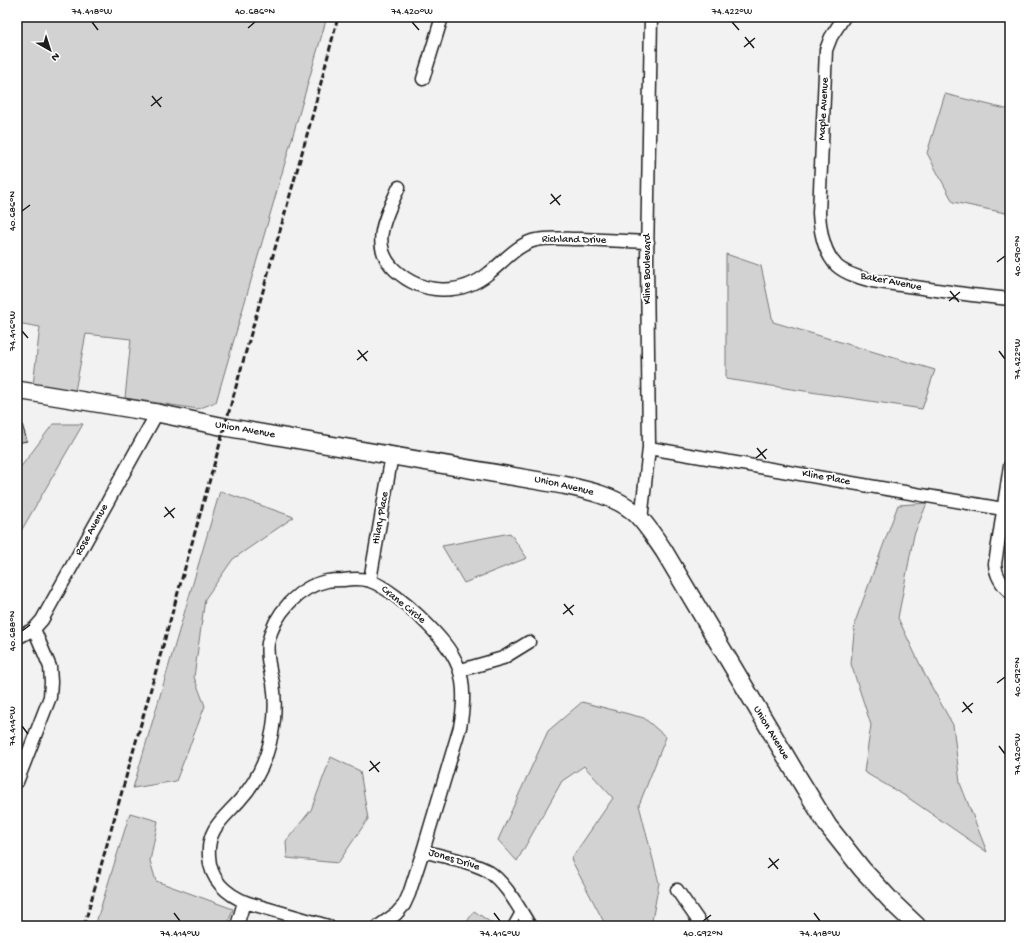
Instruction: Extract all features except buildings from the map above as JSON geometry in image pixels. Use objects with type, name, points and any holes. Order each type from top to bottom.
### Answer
[{"type":"main road","name":"Union Avenue","points":[[17,390],[157,413],[225,427],[583,489],[610,498],[622,504],[634,512],[664,551],[828,826],[862,869],[895,905],[917,926]]},
{"type":"street","points":[[424,79],[442,17]]},
{"type":"street","name":"Kline Boulevard","points":[[641,520],[649,448],[648,242],[651,17]]},
{"type":"street","name":"Maple Avenue","points":[[819,206],[826,50],[831,37],[844,17]]},
{"type":"street","name":"Richland Drive","points":[[399,187],[382,227],[381,238],[383,248],[392,268],[401,276],[413,283],[427,288],[449,290],[476,282],[489,274],[517,250],[534,240],[552,238],[648,242]]},
{"type":"street","name":"Baker Avenue","points":[[819,206],[819,225],[826,249],[837,266],[848,272],[872,281],[972,296],[1010,299]]},
{"type":"street","name":"Rose Avenue","points":[[17,638],[34,629],[42,620],[157,413]]},
{"type":"street","name":"Kline Place","points":[[649,448],[1003,509]]},
{"type":"street","name":"Hilary Place","points":[[370,580],[392,455]]},
{"type":"street","points":[[1010,466],[995,564],[998,578],[1004,587],[1010,592]]},
{"type":"street","name":"Crane Circle","points":[[328,926],[244,902],[229,894],[221,886],[210,867],[209,846],[211,836],[216,826],[238,802],[256,778],[264,764],[270,746],[275,715],[275,700],[268,658],[268,645],[271,632],[279,616],[290,601],[306,590],[326,582],[352,579],[370,580],[386,589],[414,611],[439,636],[453,654],[461,670],[463,700],[460,727],[423,851],[404,905],[392,918],[379,926]]},
{"type":"street","points":[[17,782],[50,697],[50,667],[34,629]]},
{"type":"street","points":[[461,670],[503,658],[529,642]]},
{"type":"street","name":"Jones Drive","points":[[423,851],[475,865],[487,871],[502,883],[530,926]]},
{"type":"street","points":[[677,890],[702,926]]},
{"type":"street","points":[[237,926],[244,902]]},
{"type":"lane","points":[[511,926],[520,910]]},
{"type":"shaded area","points":[[17,17],[327,17],[216,402],[198,409],[125,398],[131,339],[86,334],[75,391],[33,385],[40,327],[17,323]]},
{"type":"shaded area","points":[[945,94],[1010,110],[1010,214],[953,202],[927,153]]},
{"type":"shaded area","points":[[726,254],[761,266],[773,322],[935,370],[922,409],[726,379]]},
{"type":"shaded area","points":[[53,424],[83,424],[17,538],[17,472]]},
{"type":"shaded area","points":[[220,491],[294,517],[233,559],[205,599],[194,677],[205,706],[176,781],[133,788]]},
{"type":"shaded area","points":[[927,503],[914,535],[898,618],[925,675],[953,725],[960,783],[987,852],[907,797],[864,772],[871,725],[851,664],[855,622],[898,505]]},
{"type":"shaded area","points":[[510,533],[527,558],[464,583],[442,546]]},
{"type":"shaded area","points":[[582,702],[644,718],[666,737],[639,805],[659,883],[651,926],[606,926],[571,859],[613,798],[584,766],[562,781],[517,861],[498,840],[548,731]]},
{"type":"shaded area","points":[[331,757],[360,771],[368,819],[338,863],[287,858],[286,841],[311,810]]},
{"type":"shaded area","points":[[130,813],[158,821],[150,861],[156,881],[233,909],[227,926],[95,926]]},
{"type":"shaded area","points":[[474,911],[493,924],[491,926],[464,926]]},
{"type":"shaded area","points":[[17,920],[24,924],[59,923],[61,926],[17,926]]},
{"type":"railway","points":[[84,926],[312,117],[338,17]]}]
